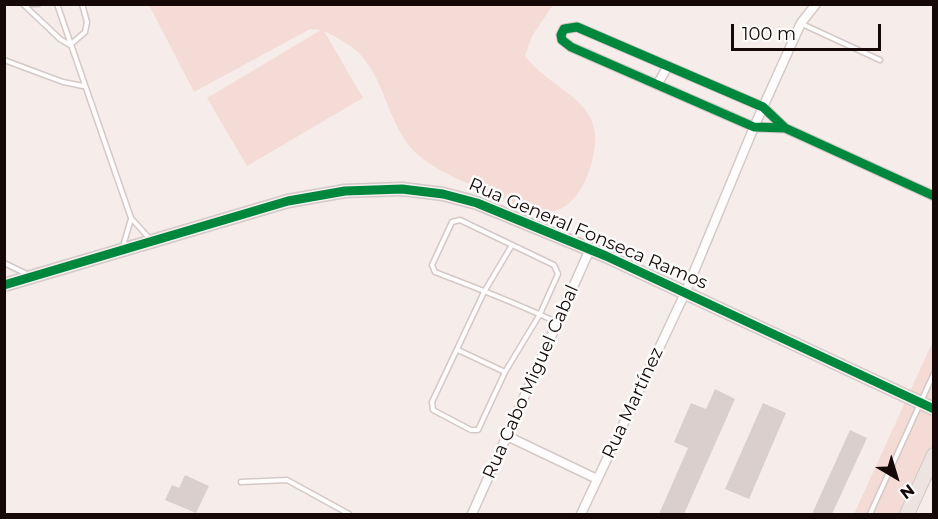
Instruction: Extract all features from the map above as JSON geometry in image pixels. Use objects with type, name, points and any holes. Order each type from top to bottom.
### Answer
[{"type":"main road","points":[[907,514],[933,455]]},
{"type":"street","name":"Rua Martínez","points":[[581,514],[686,291],[754,127],[801,23],[816,4]]},
{"type":"street","points":[[785,128],[754,127],[571,47],[562,40],[561,35],[564,29],[577,27],[763,107],[785,128],[933,196]]},
{"type":"street","points":[[657,85],[668,66]]},
{"type":"street","name":"Rua General Fonseca Ramos","points":[[4,285],[32,279],[122,249],[288,201],[345,191],[402,189],[442,194],[477,203],[686,291],[933,409]]},
{"type":"street","name":"Rua Cabo Miguel Cabal","points":[[472,514],[590,249]]},
{"type":"street","points":[[507,436],[597,479]]},
{"type":"lane","points":[[24,4],[38,4]]},
{"type":"lane","points":[[24,4],[60,39],[70,45]]},
{"type":"lane","points":[[57,4],[83,86],[131,218],[152,242]]},
{"type":"lane","points":[[70,45],[85,32],[87,22],[82,4]]},
{"type":"lane","points":[[801,23],[880,60]]},
{"type":"lane","points":[[4,60],[63,82],[83,86]]},
{"type":"lane","points":[[122,249],[131,218]]},
{"type":"lane","points":[[512,245],[484,292],[431,406],[433,410],[471,430],[478,430],[505,372],[540,314],[558,270],[554,265],[460,220],[452,222],[432,268],[435,272],[484,292],[540,314],[558,323]]},
{"type":"lane","points":[[4,263],[21,270],[32,279]]},
{"type":"lane","points":[[458,350],[505,372]]},
{"type":"lane","points":[[870,514],[933,373]]},
{"type":"lane","points":[[241,482],[287,480],[349,514]]},
{"type":"shaded area","points":[[149,5],[553,5],[532,36],[525,56],[539,71],[580,104],[589,116],[595,131],[595,149],[588,174],[580,191],[568,204],[557,210],[541,212],[519,206],[443,171],[423,159],[406,141],[393,118],[378,81],[360,54],[351,46],[324,31],[363,98],[247,166],[207,98],[321,30],[310,29],[194,92]]},
{"type":"shaded area","points":[[933,341],[933,373],[870,514],[854,514]]},
{"type":"shaded area","points":[[933,380],[933,462],[910,514],[873,514]]},
{"type":"building","points":[[715,389],[735,399],[684,514],[659,514],[688,448],[674,442],[691,403],[706,409]]},
{"type":"building","points":[[763,403],[786,413],[749,499],[725,489]]},
{"type":"building","points":[[850,430],[867,438],[832,514],[812,514]]},
{"type":"building","points":[[185,475],[209,486],[196,513],[165,500],[172,485],[179,488]]},
{"type":"cycle path","points":[[785,128],[754,127],[571,47],[562,40],[561,35],[564,29],[577,27],[763,107],[785,128],[934,196]]},
{"type":"cycle path","points":[[4,285],[288,201],[345,191],[402,189],[443,194],[477,203],[606,256],[934,409]]}]
